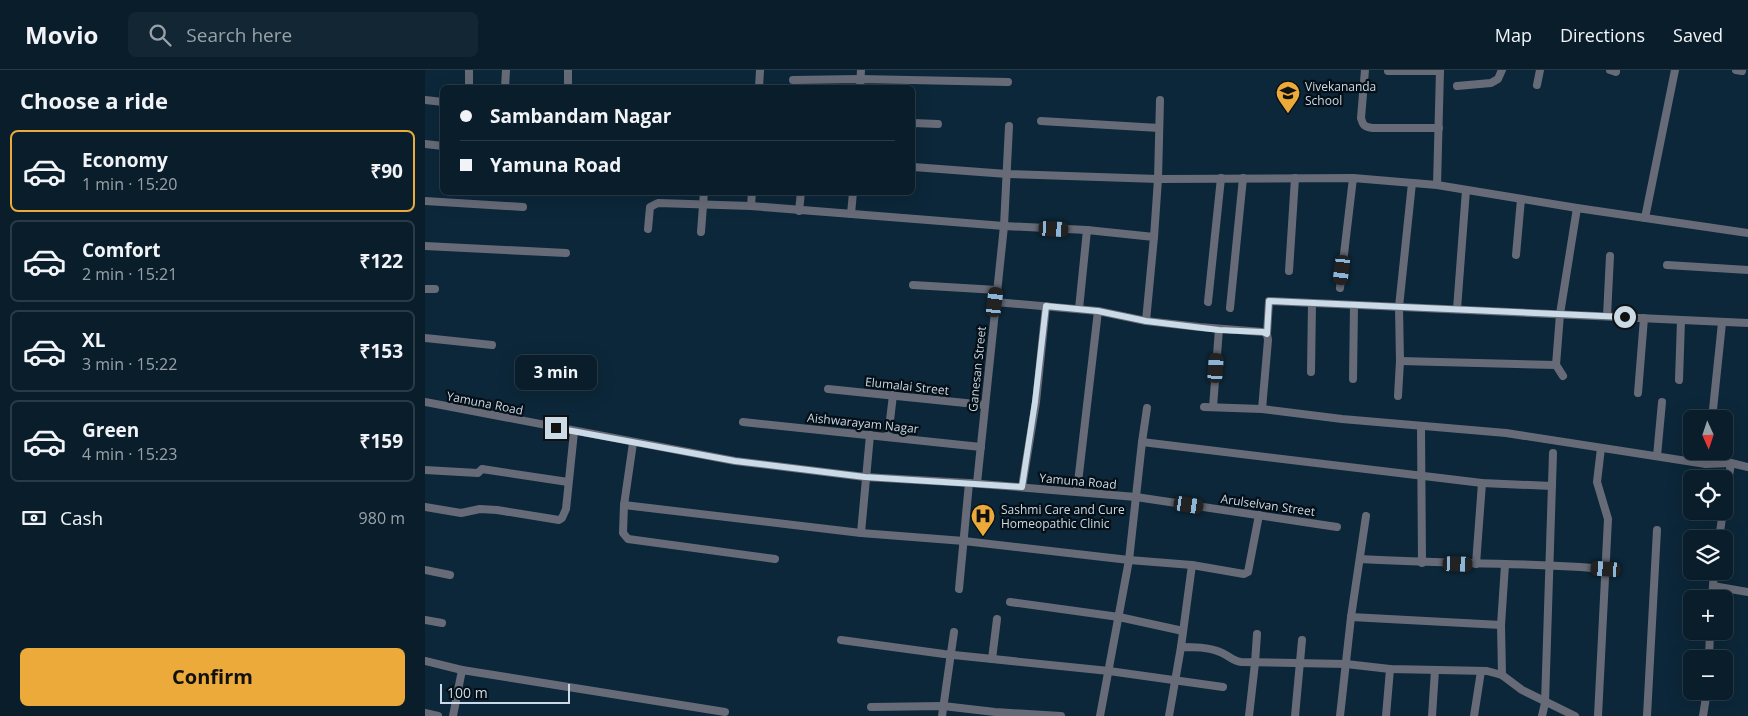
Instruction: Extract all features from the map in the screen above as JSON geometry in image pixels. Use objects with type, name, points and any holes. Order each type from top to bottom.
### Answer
[{"type":"street","points":[[469,70],[469,85]]},
{"type":"street","points":[[505,85],[506,70]]},
{"type":"street","points":[[568,70],[568,85]]},
{"type":"street","points":[[759,85],[760,70]]},
{"type":"street","points":[[1365,70],[1361,118],[1363,125],[1373,128],[1439,128]]},
{"type":"street","points":[[1457,86],[1491,83],[1498,79],[1502,70]]},
{"type":"street","points":[[1537,85],[1540,70]]},
{"type":"street","points":[[1645,218],[1675,70]]},
{"type":"street","points":[[1387,71],[1441,71],[1437,186]]},
{"type":"street","points":[[793,80],[861,74],[1009,82]]},
{"type":"street","points":[[425,100],[440,102]]},
{"type":"street","points":[[1146,321],[1155,237],[1160,100]]},
{"type":"street","points":[[1041,121],[1159,128]]},
{"type":"street","points":[[915,123],[938,124]]},
{"type":"street","name":"Ganesan Street","points":[[959,589],[963,541],[981,448],[1004,226],[1009,126]]},
{"type":"street","points":[[425,144],[440,146]]},
{"type":"street","points":[[915,167],[1007,174],[1158,179],[1353,178],[1437,186],[1748,232]]},
{"type":"street","points":[[1208,302],[1221,178]]},
{"type":"street","points":[[1230,308],[1243,178]]},
{"type":"street","points":[[1289,271],[1295,178]]},
{"type":"street","points":[[1340,288],[1353,178]]},
{"type":"street","points":[[1398,396],[1400,361],[1399,307],[1412,183]]},
{"type":"street","points":[[1457,309],[1466,190]]},
{"type":"street","points":[[701,232],[704,195]]},
{"type":"street","points":[[751,206],[752,195]]},
{"type":"street","points":[[799,211],[801,195]]},
{"type":"street","points":[[851,214],[853,195]]},
{"type":"street","points":[[1516,255],[1521,199]]},
{"type":"street","points":[[425,201],[523,207]]},
{"type":"street","points":[[648,229],[650,207],[658,203],[751,206],[1004,226],[1087,230],[1155,237]]},
{"type":"street","points":[[1563,376],[1555,365],[1560,314],[1577,208]]},
{"type":"street","points":[[1079,310],[1087,230]]},
{"type":"street","points":[[425,246],[566,253]]},
{"type":"street","points":[[1607,316],[1611,256]]},
{"type":"street","points":[[1667,265],[1748,270]]},
{"type":"street","points":[[913,285],[997,290]]},
{"type":"street","points":[[425,289],[435,290]]},
{"type":"street","points":[[1262,409],[1269,340],[1267,334],[1269,301],[1748,323]]},
{"type":"street","points":[[995,302],[1098,311],[1146,321],[1219,330],[1263,332],[1267,334]]},
{"type":"street","points":[[1311,372],[1313,303]]},
{"type":"street","points":[[1353,379],[1354,305]]},
{"type":"street","points":[[1022,487],[1035,402],[1046,306]]},
{"type":"street","points":[[1077,492],[1098,311]]},
{"type":"street","points":[[1638,393],[1644,318]]},
{"type":"street","points":[[1679,380],[1681,320]]},
{"type":"street","points":[[1713,410],[1722,323]]},
{"type":"street","points":[[1213,407],[1219,330]]},
{"type":"street","points":[[425,338],[492,345]]},
{"type":"street","points":[[1400,361],[1555,365]]},
{"type":"street","name":"Elumalai Street","points":[[828,389],[985,405]]},
{"type":"street","points":[[888,437],[893,395]]},
{"type":"street","name":"Yamuna Road","points":[[425,402],[735,461],[865,477],[973,483],[1136,497]]},
{"type":"street","points":[[1657,456],[1663,402]]},
{"type":"street","points":[[1204,407],[1262,409],[1342,419],[1507,433],[1707,464],[1731,463],[1748,467]]},
{"type":"street","points":[[1100,716],[1129,560],[1147,408]]},
{"type":"street","name":"Aishwarayam Nagar","points":[[743,422],[981,448]]},
{"type":"street","points":[[1421,426],[1422,563]]},
{"type":"street","points":[[425,507],[461,513],[480,509],[497,510],[559,520],[564,515],[575,432]]},
{"type":"street","points":[[861,533],[870,435]]},
{"type":"street","points":[[1142,442],[1482,483],[1552,486]]},
{"type":"street","points":[[633,443],[624,505],[623,533],[628,539],[775,559]]},
{"type":"street","points":[[1598,716],[1608,519],[1597,482],[1601,448]]},
{"type":"street","points":[[1542,716],[1545,703],[1553,453]]},
{"type":"street","points":[[1707,460],[1707,464]]},
{"type":"street","points":[[1730,470],[1731,463]]},
{"type":"street","points":[[425,470],[478,473],[483,469],[568,482]]},
{"type":"street","points":[[1476,564],[1482,483]]},
{"type":"street","name":"Arulselvan Street","points":[[1136,497],[1337,527]]},
{"type":"street","points":[[624,505],[861,533],[963,541],[1129,560],[1192,565],[1246,574],[1251,562],[1259,515]]},
{"type":"street","points":[[1340,716],[1351,617],[1366,516]]},
{"type":"street","points":[[1647,716],[1657,530]]},
{"type":"street","points":[[1360,559],[1422,563],[1549,564],[1606,569]]},
{"type":"street","points":[[1169,716],[1192,565]]},
{"type":"street","points":[[1502,675],[1501,625],[1505,565]]},
{"type":"street","points":[[425,570],[450,575]]},
{"type":"street","points":[[1713,580],[1713,590]]},
{"type":"street","points":[[1713,586],[1748,592]]},
{"type":"street","points":[[1010,602],[1119,617],[1183,631]]},
{"type":"street","points":[[1351,617],[1501,625]]},
{"type":"street","points":[[992,659],[997,619]]},
{"type":"street","points":[[425,620],[441,623]]},
{"type":"street","points":[[942,716],[954,632]]},
{"type":"street","points":[[1249,716],[1257,634]]},
{"type":"street","points":[[841,640],[992,659],[1109,671],[1223,687]]},
{"type":"street","points":[[1295,716],[1302,640]]},
{"type":"street","points":[[1181,647],[1221,652],[1233,661],[1255,663],[1346,664],[1389,669],[1481,671],[1502,675],[1522,690],[1545,703],[1575,716]]},
{"type":"street","points":[[425,661],[462,670],[725,712]]},
{"type":"street","points":[[1386,716],[1389,669]]},
{"type":"street","points":[[453,716],[462,670]]},
{"type":"street","points":[[1432,716],[1435,670]]},
{"type":"street","points":[[1474,716],[1481,671]]},
{"type":"street","points":[[1703,716],[1706,700]]},
{"type":"street","points":[[871,707],[943,706],[995,714],[1061,716]]},
{"type":"street","points":[[425,714],[438,716]]},
{"type":"place","name":"Vivekananda School","points":[[1288,114]]},
{"type":"place","name":"Sashmi Care and Cure Homeopathic Clinic","points":[[983,537]]},
{"type":"route","points":[[556,428],[735,461],[865,477],[1022,487],[1035,402],[1046,306],[1098,311],[1146,321],[1219,330],[1263,332],[1267,334],[1269,301],[1625,317]]}]
